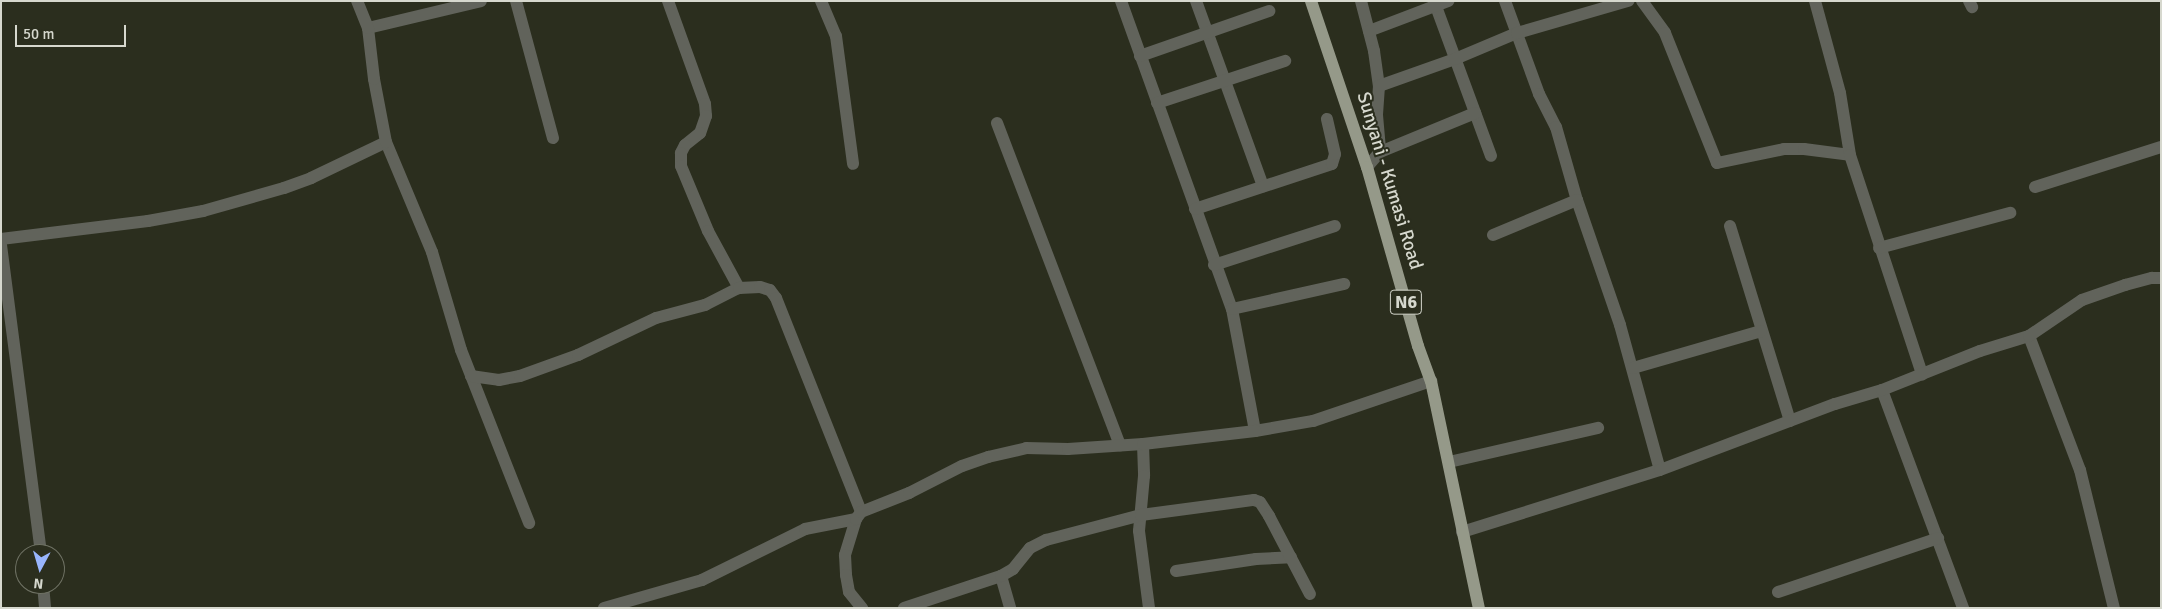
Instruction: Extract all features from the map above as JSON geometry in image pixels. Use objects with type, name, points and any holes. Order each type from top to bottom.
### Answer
[{"type":"main road","name":"Sunyani - Kumasi Road","points":[[1311,1],[1367,167],[1418,346],[1431,381],[1479,608]]},
{"type":"street","points":[[357,1],[368,28],[374,79],[386,142],[432,252],[460,350],[529,523]]},
{"type":"street","points":[[368,28],[481,1]]},
{"type":"street","points":[[516,1],[553,138]]},
{"type":"street","points":[[668,1],[705,104],[706,116],[700,134],[685,144],[681,153],[681,166],[708,231],[739,288]]},
{"type":"street","points":[[821,1],[836,36],[853,164]]},
{"type":"street","points":[[1121,1],[1214,265],[1232,309],[1255,431]]},
{"type":"street","points":[[1196,1],[1264,186]]},
{"type":"street","points":[[1361,1],[1379,86],[1377,115],[1380,152]]},
{"type":"street","points":[[1368,31],[1435,4],[1448,1]]},
{"type":"street","points":[[1506,1],[1539,94],[1556,127],[1577,200],[1633,368],[1660,470]]},
{"type":"street","points":[[1379,86],[1455,59],[1517,33],[1628,1]]},
{"type":"street","points":[[1642,1],[1665,33],[1717,163],[1784,149],[1804,149],[1850,155]]},
{"type":"street","points":[[1815,1],[1840,93],[1850,155],[1922,374]]},
{"type":"street","points":[[1435,4],[1491,156]]},
{"type":"street","points":[[1140,56],[1207,31],[1269,11]]},
{"type":"street","points":[[1157,104],[1284,61]]},
{"type":"street","points":[[1367,167],[1380,152],[1475,112]]},
{"type":"street","points":[[1195,209],[1332,164],[1335,154],[1327,119]]},
{"type":"street","points":[[997,122],[1120,445]]},
{"type":"street","points":[[1,239],[148,221],[203,211],[284,188],[311,178],[386,142]]},
{"type":"street","points":[[2035,186],[2161,147]]},
{"type":"street","points":[[1493,235],[1577,200]]},
{"type":"street","points":[[1879,248],[2010,213]]},
{"type":"street","points":[[1214,265],[1335,226]]},
{"type":"street","points":[[1730,226],[1761,332],[1790,421]]},
{"type":"street","points":[[1,245],[40,544]]},
{"type":"street","points":[[1462,532],[1660,470],[1790,421],[1882,390],[1980,351],[2029,336],[2082,300],[2152,278],[2161,278]]},
{"type":"street","points":[[1232,309],[1344,284]]},
{"type":"street","points":[[471,376],[499,380],[520,376],[578,355],[656,318],[705,305],[739,288],[770,290],[776,298],[859,516],[846,555],[846,575],[848,592],[862,608]]},
{"type":"street","points":[[1633,368],[1761,332]]},
{"type":"street","points":[[2029,336],[2080,470],[2114,608]]},
{"type":"street","points":[[604,608],[702,580],[761,548],[805,529],[859,516],[962,466],[988,457],[1026,448],[1068,449],[1143,444],[1255,431],[1313,421],[1431,381]]},
{"type":"street","points":[[1882,390],[1963,608]]},
{"type":"street","points":[[1448,462],[1598,428]]},
{"type":"street","points":[[1143,444],[1144,476],[1140,515],[1140,544],[1149,608]]},
{"type":"street","points":[[904,608],[1001,576],[1013,570],[1030,548],[1046,540],[1140,515],[1254,500],[1260,502],[1310,594]]},
{"type":"street","points":[[1778,592],[1938,538]]},
{"type":"street","points":[[1176,571],[1256,559],[1291,557]]},
{"type":"street","points":[[1001,576],[1010,608]]},
{"type":"street","points":[[44,594],[45,608]]}]
